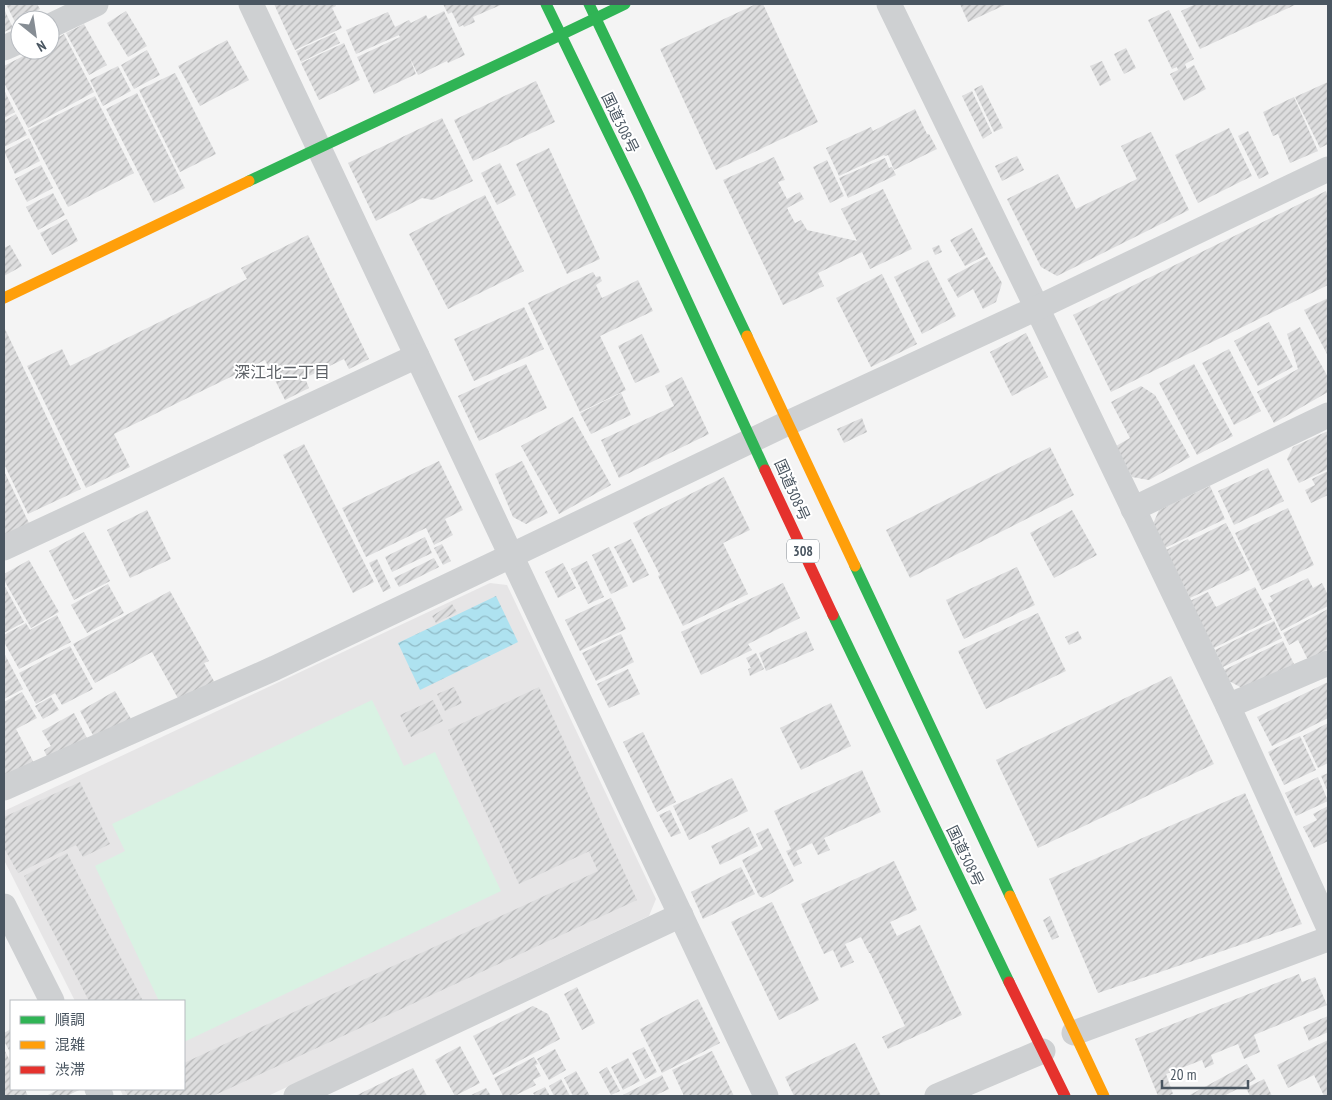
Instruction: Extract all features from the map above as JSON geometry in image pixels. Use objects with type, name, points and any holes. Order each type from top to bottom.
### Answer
[{"type":"main road","name":"国道308号","points":[[546,4],[638,194],[817,582],[1065,1096]]},
{"type":"main road","name":"国道308号","points":[[589,4],[788,422],[1104,1096]]},
{"type":"main road","points":[[4,298],[319,147],[625,4]]},
{"type":"street","points":[[60,21],[96,4]]},
{"type":"street","points":[[251,4],[766,1096]]},
{"type":"street","points":[[889,4],[1038,308],[1132,509],[1228,706],[1328,926]]},
{"type":"street","points":[[4,788],[275,668],[788,422],[1038,308],[1328,169]]},
{"type":"street","points":[[4,548],[417,356]]},
{"type":"street","points":[[1132,509],[1328,416]]},
{"type":"street","points":[[1228,706],[1328,662]]},
{"type":"street","points":[[4,906],[51,1000]]},
{"type":"street","points":[[296,1096],[681,916]]},
{"type":"street","points":[[1074,1033],[1328,939]]},
{"type":"street","points":[[937,1096],[1043,1051]]},
{"type":"shaded area","points":[[490,583],[507,585],[656,899],[649,916],[268,1096],[123,1096],[120,1090],[185,1090],[185,1000],[74,1000],[4,860],[4,811]]},
{"type":"green space","points":[[372,700],[404,766],[435,752],[501,891],[185,1042],[185,1000],[159,1000],[95,866],[125,851],[112,824]]},
{"type":"water","points":[[496,596],[518,642],[420,690],[398,643]]},
{"type":"building","points":[[6,4],[37,4],[40,9],[10,10],[10,12]]},
{"type":"building","points":[[274,4],[335,4],[336,6],[332,8],[342,28],[295,50]]},
{"type":"building","points":[[443,4],[503,4],[473,17],[475,22],[459,27],[452,12],[448,14]]},
{"type":"building","points":[[756,4],[763,4],[818,122],[716,170],[660,49]]},
{"type":"building","points":[[960,4],[1007,4],[968,22]]},
{"type":"building","points":[[1196,4],[1297,4],[1200,49],[1181,11]]},
{"type":"building","points":[[4,9],[10,22],[10,29],[4,32]]},
{"type":"building","points":[[1169,10],[1194,59],[1185,64],[1187,69],[1194,65],[1206,89],[1184,101],[1170,74],[1178,70],[1177,67],[1172,69],[1148,20]]},
{"type":"building","points":[[126,11],[147,46],[128,57],[107,23]]},
{"type":"building","points":[[444,11],[465,55],[448,63],[447,61],[418,75],[409,56],[416,74],[374,94],[357,57],[400,37],[399,35],[356,54],[346,30],[388,12],[395,27],[409,20],[411,23],[426,15],[428,19]]},
{"type":"building","points":[[84,24],[107,65],[89,75],[66,33]]},
{"type":"building","points":[[335,33],[340,43],[301,62],[296,51]]},
{"type":"building","points":[[64,34],[94,92],[28,128],[4,83],[4,66],[16,60],[60,60],[60,36]]},
{"type":"building","points":[[227,40],[249,80],[200,106],[178,66]]},
{"type":"building","points":[[344,43],[360,80],[319,100],[301,63]]},
{"type":"building","points":[[1126,48],[1136,68],[1124,74],[1114,54]]},
{"type":"building","points":[[147,50],[160,75],[134,89],[121,65]]},
{"type":"building","points":[[1102,61],[1111,80],[1100,86],[1090,66]]},
{"type":"building","points":[[118,66],[131,91],[103,106],[90,80]]},
{"type":"building","points":[[175,73],[216,154],[180,172],[139,90]]},
{"type":"building","points":[[536,81],[555,122],[473,161],[454,120]]},
{"type":"building","points":[[1328,82],[1328,144],[1320,148],[1295,97]]},
{"type":"building","points":[[982,85],[1003,128],[994,132],[974,89]]},
{"type":"building","points":[[4,90],[15,112],[4,118]]},
{"type":"building","points":[[972,91],[992,133],[983,139],[962,96]]},
{"type":"building","points":[[137,93],[185,188],[154,203],[106,109]]},
{"type":"building","points":[[95,96],[134,173],[68,207],[28,130]]},
{"type":"building","points":[[1294,97],[1318,151],[1290,163],[1278,134],[1273,136],[1263,112]]},
{"type":"building","points":[[915,109],[927,134],[929,134],[937,149],[894,170],[888,155],[884,155],[839,176],[826,148],[871,127],[873,131]]},
{"type":"building","points":[[16,114],[27,135],[4,147],[4,121]]},
{"type":"building","points":[[442,118],[473,181],[433,200],[422,198],[376,221],[348,163]]},
{"type":"building","points":[[1229,128],[1252,176],[1198,203],[1175,155]]},
{"type":"building","points":[[1248,131],[1269,174],[1259,179],[1238,136]]},
{"type":"building","points":[[1151,132],[1189,210],[1057,276],[1041,267],[1007,199],[1058,174],[1076,209],[1137,179],[1121,146]]},
{"type":"building","points":[[29,138],[40,161],[15,174],[4,151]]},
{"type":"building","points":[[549,148],[600,259],[567,274],[516,164]]},
{"type":"building","points":[[1017,156],[1024,170],[1002,181],[995,166]]},
{"type":"building","points":[[774,157],[785,180],[778,182],[787,199],[800,192],[804,199],[787,208],[795,223],[801,220],[807,230],[857,241],[841,209],[883,189],[912,249],[870,269],[862,252],[818,273],[824,286],[783,305],[723,180]]},
{"type":"building","points":[[885,158],[889,168],[892,167],[896,175],[848,198],[839,178]]},
{"type":"building","points":[[827,160],[844,196],[830,203],[813,167]]},
{"type":"building","points":[[500,163],[516,195],[497,205],[481,173]]},
{"type":"building","points":[[41,165],[53,188],[27,202],[15,179]]},
{"type":"building","points":[[1326,191],[1328,196],[1328,285],[1111,392],[1073,315]]},
{"type":"building","points":[[53,193],[65,215],[38,230],[26,207]]},
{"type":"building","points":[[485,195],[524,271],[448,309],[409,234]]},
{"type":"building","points":[[67,219],[78,241],[52,255],[40,233]]},
{"type":"building","points":[[972,228],[986,255],[965,266],[950,240]]},
{"type":"building","points":[[308,235],[369,359],[349,369],[344,359],[305,378],[309,388],[285,400],[265,360],[114,434],[130,467],[86,488],[27,366],[62,349],[70,366],[247,279],[241,268]]},
{"type":"building","points":[[10,245],[22,266],[4,276],[4,248]]},
{"type":"building","points":[[939,245],[942,252],[935,255],[932,248]]},
{"type":"building","points":[[987,257],[1002,283],[996,302],[983,309],[973,289],[958,298],[947,279]]},
{"type":"building","points":[[928,260],[956,316],[922,334],[894,277]]},
{"type":"building","points":[[593,272],[596,277],[600,276],[602,281],[596,285],[602,298],[638,280],[653,311],[600,336],[626,390],[580,412],[528,303]]},
{"type":"building","points":[[882,274],[917,344],[871,367],[836,298]]},
{"type":"building","points":[[1328,298],[1328,356],[1304,310]]},
{"type":"building","points":[[524,307],[544,349],[474,381],[454,339]]},
{"type":"building","points":[[1269,322],[1293,367],[1258,386],[1234,341]]},
{"type":"building","points":[[1300,327],[1328,377],[1328,392],[1274,423],[1257,392],[1298,369],[1287,334]]},
{"type":"building","points":[[4,329],[81,489],[28,514],[4,464]]},
{"type":"building","points":[[1026,333],[1048,377],[1012,396],[990,352]]},
{"type":"building","points":[[642,334],[660,372],[635,383],[618,346]]},
{"type":"building","points":[[1229,349],[1261,411],[1234,425],[1202,363]]},
{"type":"building","points":[[526,364],[547,408],[479,441],[458,396]]},
{"type":"building","points":[[1194,364],[1233,436],[1197,455],[1159,383]]},
{"type":"building","points":[[682,377],[709,434],[619,478],[601,440],[674,406],[665,386]]},
{"type":"building","points":[[1141,386],[1155,395],[1190,457],[1149,480],[1132,477],[1116,446],[1130,438],[1111,402]]},
{"type":"building","points":[[621,393],[631,415],[591,434],[580,413]]},
{"type":"building","points":[[573,417],[611,485],[559,514],[521,446]]},
{"type":"building","points":[[862,418],[867,432],[844,443],[837,429]]},
{"type":"building","points":[[1328,431],[1328,469],[1299,483],[1287,459],[1293,447]]},
{"type":"building","points":[[304,444],[374,582],[353,593],[283,455]]},
{"type":"building","points":[[1050,447],[1074,495],[910,578],[886,530]]},
{"type":"building","points":[[439,461],[463,510],[445,519],[453,535],[434,545],[426,528],[366,557],[342,508]]},
{"type":"building","points":[[522,461],[548,513],[526,524],[513,517],[495,474]]},
{"type":"building","points":[[1268,468],[1284,501],[1234,525],[1218,491]]},
{"type":"building","points":[[4,471],[29,523],[4,536]]},
{"type":"building","points":[[1328,471],[1328,495],[1311,503],[1305,490],[1315,485],[1312,479]]},
{"type":"building","points":[[724,477],[750,530],[723,543],[748,594],[683,626],[658,576],[660,575],[633,523]]},
{"type":"building","points":[[1210,486],[1225,519],[1165,548],[1153,524],[1159,510]]},
{"type":"building","points":[[1288,508],[1314,565],[1262,590],[1235,533]]},
{"type":"building","points":[[147,510],[171,559],[130,578],[107,530]]},
{"type":"building","points":[[1072,510],[1097,555],[1054,578],[1030,533]]},
{"type":"building","points":[[1226,523],[1250,570],[1190,598],[1166,550]]},
{"type":"building","points":[[84,532],[110,581],[74,600],[49,551]]},
{"type":"building","points":[[425,537],[432,553],[392,572],[385,557]]},
{"type":"building","points":[[631,539],[649,575],[633,583],[614,547]]},
{"type":"building","points":[[442,544],[451,561],[443,565],[434,548]]},
{"type":"building","points":[[609,547],[628,586],[611,594],[592,555]]},
{"type":"building","points":[[434,558],[439,567],[399,587],[394,578]]},
{"type":"building","points":[[377,559],[391,588],[383,592],[369,563]]},
{"type":"building","points":[[29,560],[59,612],[31,628],[4,580],[4,574]]},
{"type":"building","points":[[587,561],[604,597],[588,604],[571,569]]},
{"type":"building","points":[[563,563],[576,588],[558,598],[545,572]]},
{"type":"building","points":[[1017,567],[1035,605],[964,639],[946,600]]},
{"type":"building","points":[[1308,578],[1313,588],[1322,583],[1328,595],[1328,606],[1281,631],[1268,603],[1273,601],[1270,596]]},
{"type":"building","points":[[783,583],[800,618],[748,644],[752,650],[701,675],[681,632]]},
{"type":"building","points":[[108,584],[124,613],[87,633],[71,605]]},
{"type":"building","points":[[4,585],[24,622],[4,633]]},
{"type":"building","points":[[1255,587],[1272,619],[1214,648],[1190,601],[1208,592],[1216,607]]},
{"type":"building","points":[[170,591],[209,661],[204,663],[215,683],[180,702],[152,652],[95,683],[73,644]]},
{"type":"building","points":[[611,598],[626,629],[580,651],[565,620]]},
{"type":"building","points":[[452,604],[457,612],[436,623],[432,616]]},
{"type":"building","points":[[1328,609],[1328,649],[1308,660],[1298,640],[1289,645],[1283,633]]},
{"type":"building","points":[[1038,613],[1066,671],[986,709],[958,651]]},
{"type":"building","points":[[57,615],[71,642],[19,669],[4,642],[4,635],[26,623],[30,630]]},
{"type":"building","points":[[1274,621],[1282,638],[1223,667],[1215,650]]},
{"type":"building","points":[[806,631],[814,650],[766,671],[759,653]]},
{"type":"building","points":[[1078,631],[1082,639],[1069,645],[1065,637]]},
{"type":"building","points":[[621,634],[634,662],[596,681],[582,653]]},
{"type":"building","points":[[1283,641],[1294,664],[1242,688],[1229,681],[1224,670]]},
{"type":"building","points":[[70,646],[93,689],[62,705],[55,693],[36,704],[19,673]]},
{"type":"building","points":[[4,653],[23,689],[4,699]]},
{"type":"building","points":[[756,653],[764,669],[750,676],[748,669],[751,668],[746,658]]},
{"type":"building","points":[[628,669],[640,694],[609,708],[597,684]]},
{"type":"building","points":[[1171,676],[1214,764],[1038,848],[996,760]]},
{"type":"building","points":[[1328,682],[1328,718],[1272,746],[1257,717]]},
{"type":"building","points":[[454,687],[462,703],[445,711],[437,694]]},
{"type":"building","points":[[539,687],[637,900],[213,1096],[128,1096],[125,1090],[185,1090],[185,1063],[598,871],[589,852],[594,849],[519,884],[448,730]]},
{"type":"building","points":[[115,691],[131,719],[95,739],[80,711]]},
{"type":"building","points":[[22,692],[37,718],[16,729],[34,763],[4,779],[4,702]]},
{"type":"building","points":[[51,697],[59,710],[43,719],[35,706]]},
{"type":"building","points":[[433,700],[443,721],[411,737],[400,715]]},
{"type":"building","points":[[831,703],[851,746],[801,770],[780,728]]},
{"type":"building","points":[[74,713],[88,740],[49,761],[44,750],[51,746],[42,731]]},
{"type":"building","points":[[1328,723],[1328,763],[1318,768],[1303,736]]},
{"type":"building","points":[[643,732],[676,802],[657,812],[623,742]]},
{"type":"building","points":[[1300,736],[1316,770],[1284,785],[1268,752]]},
{"type":"building","points":[[862,770],[881,812],[824,838],[830,850],[818,855],[812,843],[796,851],[802,863],[794,867],[786,851],[791,849],[774,811]]},
{"type":"building","points":[[1328,773],[1328,792],[1321,776]]},
{"type":"building","points":[[1318,777],[1328,801],[1296,816],[1285,793]]},
{"type":"building","points":[[732,778],[748,811],[689,840],[673,806]]},
{"type":"building","points":[[80,782],[110,844],[83,857],[76,845],[18,873],[4,848],[4,817]]},
{"type":"building","points":[[1245,793],[1302,924],[1098,993],[1049,879]]},
{"type":"building","points":[[1328,806],[1328,841],[1314,848],[1303,827],[1317,820],[1313,814]]},
{"type":"building","points":[[670,810],[681,833],[671,837],[659,815]]},
{"type":"building","points":[[749,827],[758,846],[720,865],[711,846]]},
{"type":"building","points":[[768,828],[794,881],[763,898],[759,896],[742,860],[763,849],[756,834]]},
{"type":"building","points":[[67,853],[142,1000],[88,1000],[24,876]]},
{"type":"building","points":[[894,861],[917,910],[890,922],[897,936],[920,925],[962,1015],[888,1049],[882,1037],[905,1026],[861,937],[845,944],[854,962],[841,968],[833,950],[824,954],[801,904]]},
{"type":"building","points":[[741,867],[755,894],[703,919],[691,892]]},
{"type":"building","points":[[772,902],[819,1000],[779,1020],[731,922]]},
{"type":"building","points":[[1050,916],[1059,937],[1052,940],[1043,920]]},
{"type":"building","points":[[1299,974],[1302,982],[1315,977],[1327,1005],[1254,1035],[1260,1052],[1244,1059],[1238,1044],[1211,1055],[1214,1064],[1205,1068],[1202,1060],[1166,1074],[1173,1094],[1158,1096],[1135,1039]]},
{"type":"building","points":[[577,987],[595,1023],[582,1030],[564,994]]},
{"type":"building","points":[[698,999],[720,1043],[662,1073],[640,1029]]},
{"type":"building","points":[[533,1006],[548,1014],[560,1039],[493,1075],[473,1036]]},
{"type":"building","points":[[1328,1016],[1328,1032],[1309,1041],[1303,1027]]},
{"type":"building","points":[[10,1030],[10,1052],[4,1041],[4,1033]]},
{"type":"building","points":[[1328,1040],[1328,1096],[1324,1096],[1314,1075],[1288,1088],[1277,1065]]},
{"type":"building","points":[[855,1043],[881,1096],[794,1096],[785,1077]]},
{"type":"building","points":[[460,1046],[480,1083],[455,1096],[435,1060]]},
{"type":"building","points":[[644,1047],[657,1072],[645,1079],[632,1053]]},
{"type":"building","points":[[4,1049],[10,1061],[10,1090],[25,1090],[28,1096],[4,1096]]},
{"type":"building","points":[[555,1049],[566,1070],[549,1080],[537,1059]]},
{"type":"building","points":[[712,1051],[734,1096],[684,1096],[672,1070]]},
{"type":"building","points":[[534,1057],[538,1064],[535,1065],[541,1076],[533,1080],[536,1085],[514,1096],[503,1096],[494,1078]]},
{"type":"building","points":[[628,1058],[640,1081],[623,1090],[611,1067]]},
{"type":"building","points":[[1247,1064],[1256,1079],[1224,1096],[1188,1096]]},
{"type":"building","points":[[607,1067],[620,1091],[611,1095],[599,1072]]},
{"type":"building","points":[[413,1068],[427,1096],[355,1096]]},
{"type":"building","points":[[576,1071],[590,1096],[573,1096],[564,1078]]},
{"type":"building","points":[[662,1075],[669,1089],[654,1096],[621,1096]]},
{"type":"building","points":[[561,1079],[570,1096],[554,1096],[549,1086]]},
{"type":"building","points":[[1264,1079],[1272,1096],[1250,1096],[1246,1088]]},
{"type":"building","points":[[545,1087],[550,1096],[535,1096],[533,1093]]},
{"type":"building","points":[[486,1088],[491,1096],[469,1096]]},
{"type":"building","points":[[57,1090],[79,1090],[67,1096],[46,1096]]},
{"type":"traffic: fast","points":[[546,4],[638,194],[765,470]]},
{"type":"traffic: fast","points":[[589,4],[747,336]]},
{"type":"traffic: fast","points":[[249,181],[625,4]]},
{"type":"traffic: fast","points":[[855,566],[1010,896]]},
{"type":"traffic: fast","points":[[833,615],[1009,982]]},
{"type":"traffic: slow","points":[[4,298],[249,181]]},
{"type":"traffic: slow","points":[[747,336],[855,566]]},
{"type":"traffic: slow","points":[[1010,896],[1104,1096]]},
{"type":"traffic: jam","points":[[765,470],[833,615]]},
{"type":"traffic: jam","points":[[1009,982],[1065,1096]]},
{"type":"district","name":"深江北二丁目","points":[[282,372]]}]
